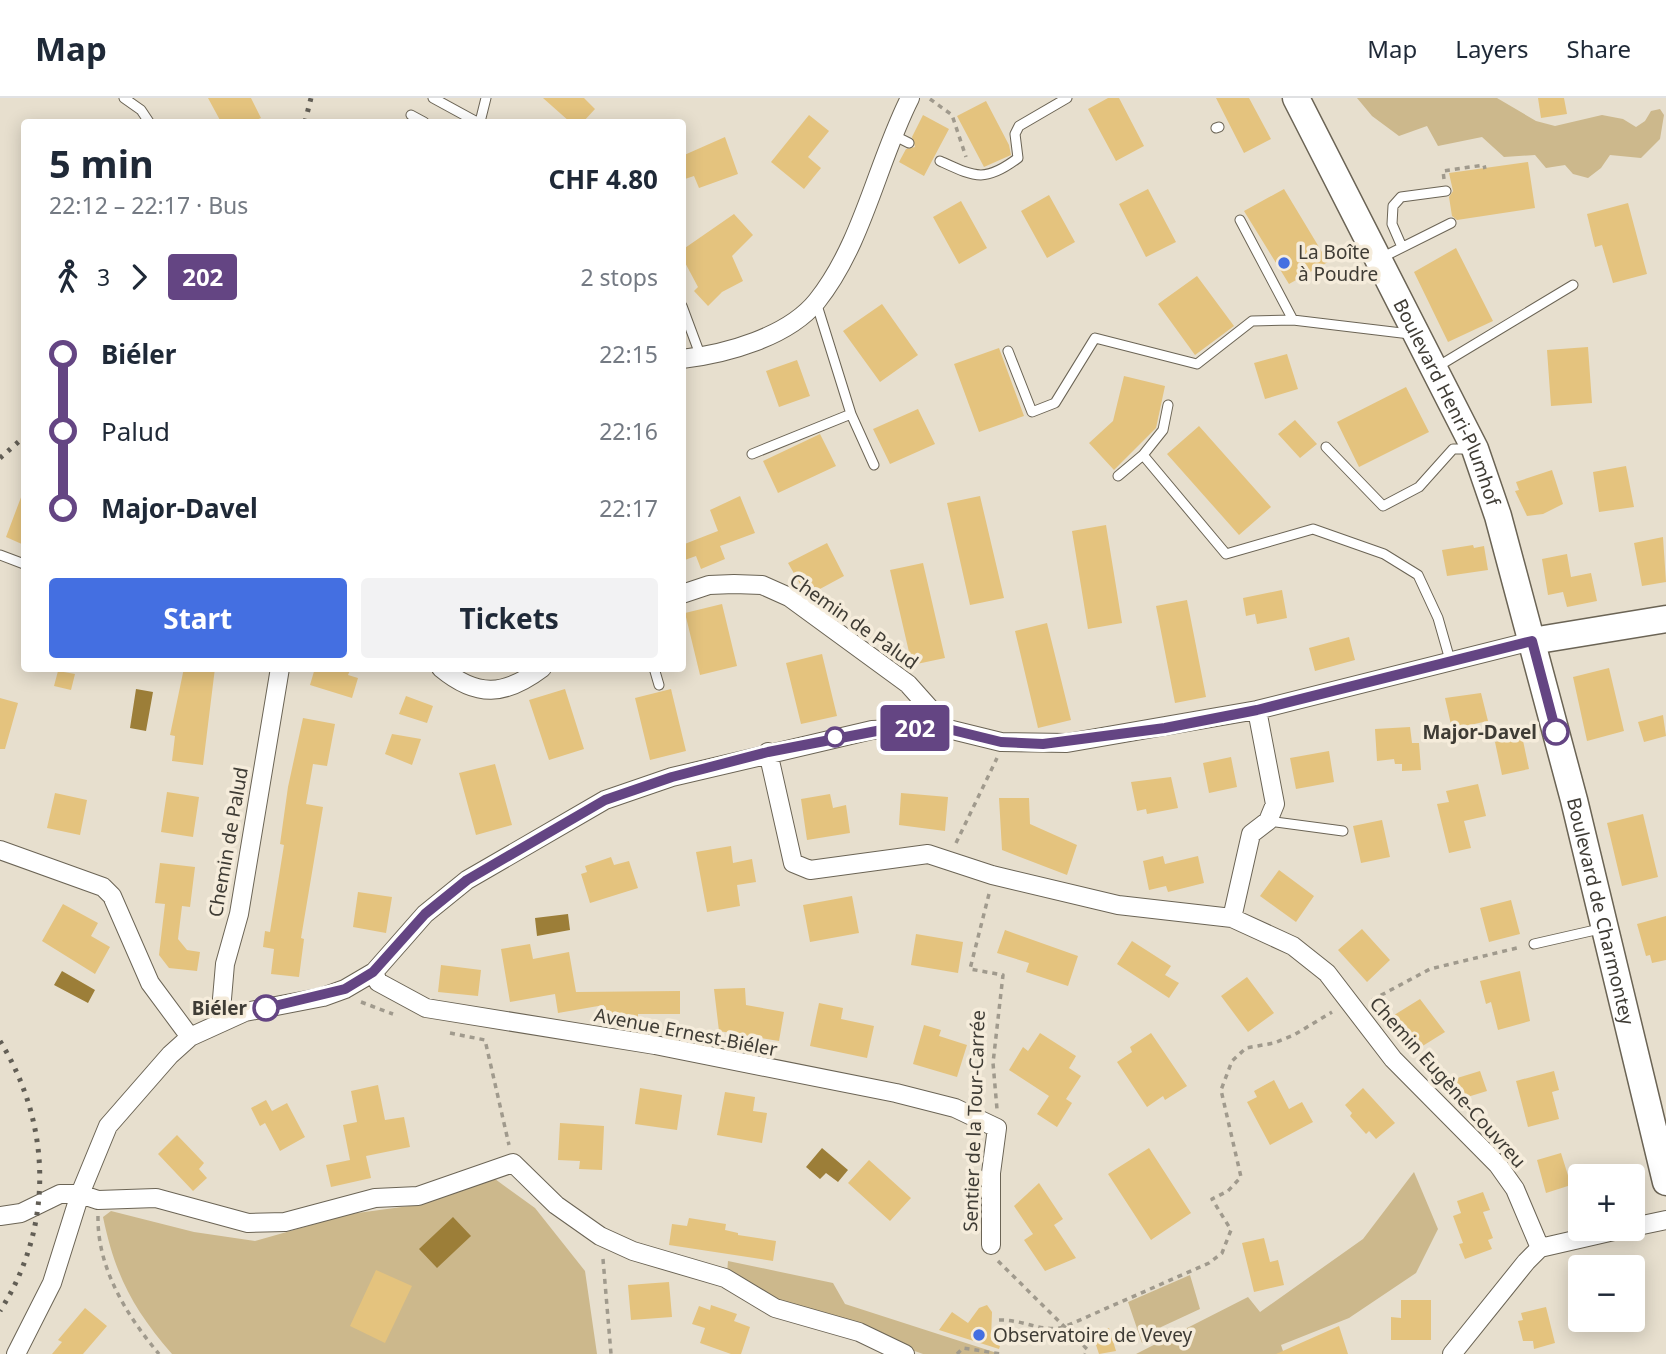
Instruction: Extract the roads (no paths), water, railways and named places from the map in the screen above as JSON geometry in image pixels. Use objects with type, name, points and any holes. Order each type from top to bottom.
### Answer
[{"type":"street","points":[[686,359],[701,357],[762,339],[816,302],[842,260],[901,139],[910,98]]},
{"type":"street","name":"Boulevard Henri-Plumhof","points":[[1296,98],[1391,253],[1419,335],[1475,449],[1498,516],[1532,641]]},
{"type":"street","name":"Chemin de Palud","points":[[686,593],[709,585],[762,585],[789,597],[908,684],[933,712],[940,727]]},
{"type":"street","points":[[16,1354],[52,1283],[89,1197],[108,1126],[170,1055],[190,1037],[220,1022],[245,1013],[323,997],[345,989],[373,972],[425,914],[467,880],[605,800],[672,777],[768,752],[872,730],[940,727],[1001,742],[1067,743],[1257,710],[1532,641],[1666,619]]},
{"type":"street","name":"Boulevard de Charmontey","points":[[1532,641],[1666,1182]]},
{"type":"street","name":"Chemin de Palud","points":[[220,1022],[225,964],[239,914],[279,672]]},
{"type":"street","points":[[446,672],[466,687],[483,690],[522,684],[537,672]]},
{"type":"street","points":[[1231,918],[1251,834],[1268,821],[1275,804],[1257,710]]},
{"type":"street","name":"Chemin Eugène-Couvreu","points":[[768,752],[793,863],[810,870],[928,854],[992,875],[1118,905],[1231,918],[1293,946],[1327,973],[1402,1069],[1499,1165],[1515,1189],[1541,1248]]},
{"type":"street","points":[[0,850],[103,887],[113,896],[150,983],[190,1037]]},
{"type":"street","name":"Avenue Ernest-Biéler","points":[[373,972],[378,982],[426,1008],[655,1045],[896,1093],[955,1108],[997,1128]]},
{"type":"street","name":"Sentier de la Tour-Carrée","points":[[991,1245],[991,1173],[997,1128]]},
{"type":"street","points":[[0,1216],[21,1213],[60,1194],[156,1198],[248,1223],[285,1222],[375,1198],[418,1196],[513,1163],[556,1205],[600,1236],[633,1251],[725,1278],[775,1308],[859,1332],[905,1354]]},
{"type":"street","points":[[1645,1224],[1666,1220]]},
{"type":"street","points":[[1452,1354],[1526,1262],[1541,1248],[1571,1241]]},
{"type":"lane","points":[[124,98],[141,110],[147,119]]},
{"type":"lane","points":[[433,98],[472,119]]},
{"type":"lane","points":[[479,119],[486,98]]},
{"type":"lane","points":[[940,161],[972,176],[987,177],[1018,158],[1015,134],[1019,126],[1067,98]]},
{"type":"lane","points":[[411,115],[418,119]]},
{"type":"lane","points":[[1446,191],[1401,197],[1393,206],[1391,253],[1451,223]]},
{"type":"lane","points":[[1240,220],[1293,320]]},
{"type":"lane","points":[[1435,368],[1573,285]]},
{"type":"lane","points":[[816,302],[851,414],[874,465]]},
{"type":"lane","points":[[686,317],[701,357]]},
{"type":"lane","points":[[1008,351],[1032,412],[1055,403],[1095,338],[1197,363],[1252,321],[1293,320],[1419,335]]},
{"type":"lane","points":[[1118,476],[1143,455],[1163,430],[1168,405]]},
{"type":"lane","points":[[752,454],[851,414]]},
{"type":"lane","points":[[1326,447],[1383,506],[1419,487],[1453,449],[1475,449]]},
{"type":"lane","points":[[1143,455],[1226,554],[1313,529],[1384,554],[1418,575],[1438,618],[1450,660]]},
{"type":"lane","points":[[0,555],[21,563]]},
{"type":"lane","points":[[655,672],[659,685]]},
{"type":"lane","points":[[1268,821],[1343,831]]},
{"type":"lane","points":[[1534,944],[1605,928]]},
{"type":"railway","points":[[306,119],[311,98]]},
{"type":"railway","points":[[0,458],[21,440]]},
{"type":"railway","points":[[0,1041],[17,1073],[30,1107],[40,1176],[30,1245],[18,1279],[0,1311]]},
{"type":"place","name":"La Boîte à Poudre","points":[[1284,263]]},
{"type":"place","name":"Major-Davel","points":[[1556,732]]},
{"type":"place","name":"Biéler","points":[[266,1008]]},
{"type":"place","name":"Observatoire de Vevey","points":[[979,1335]]}]
